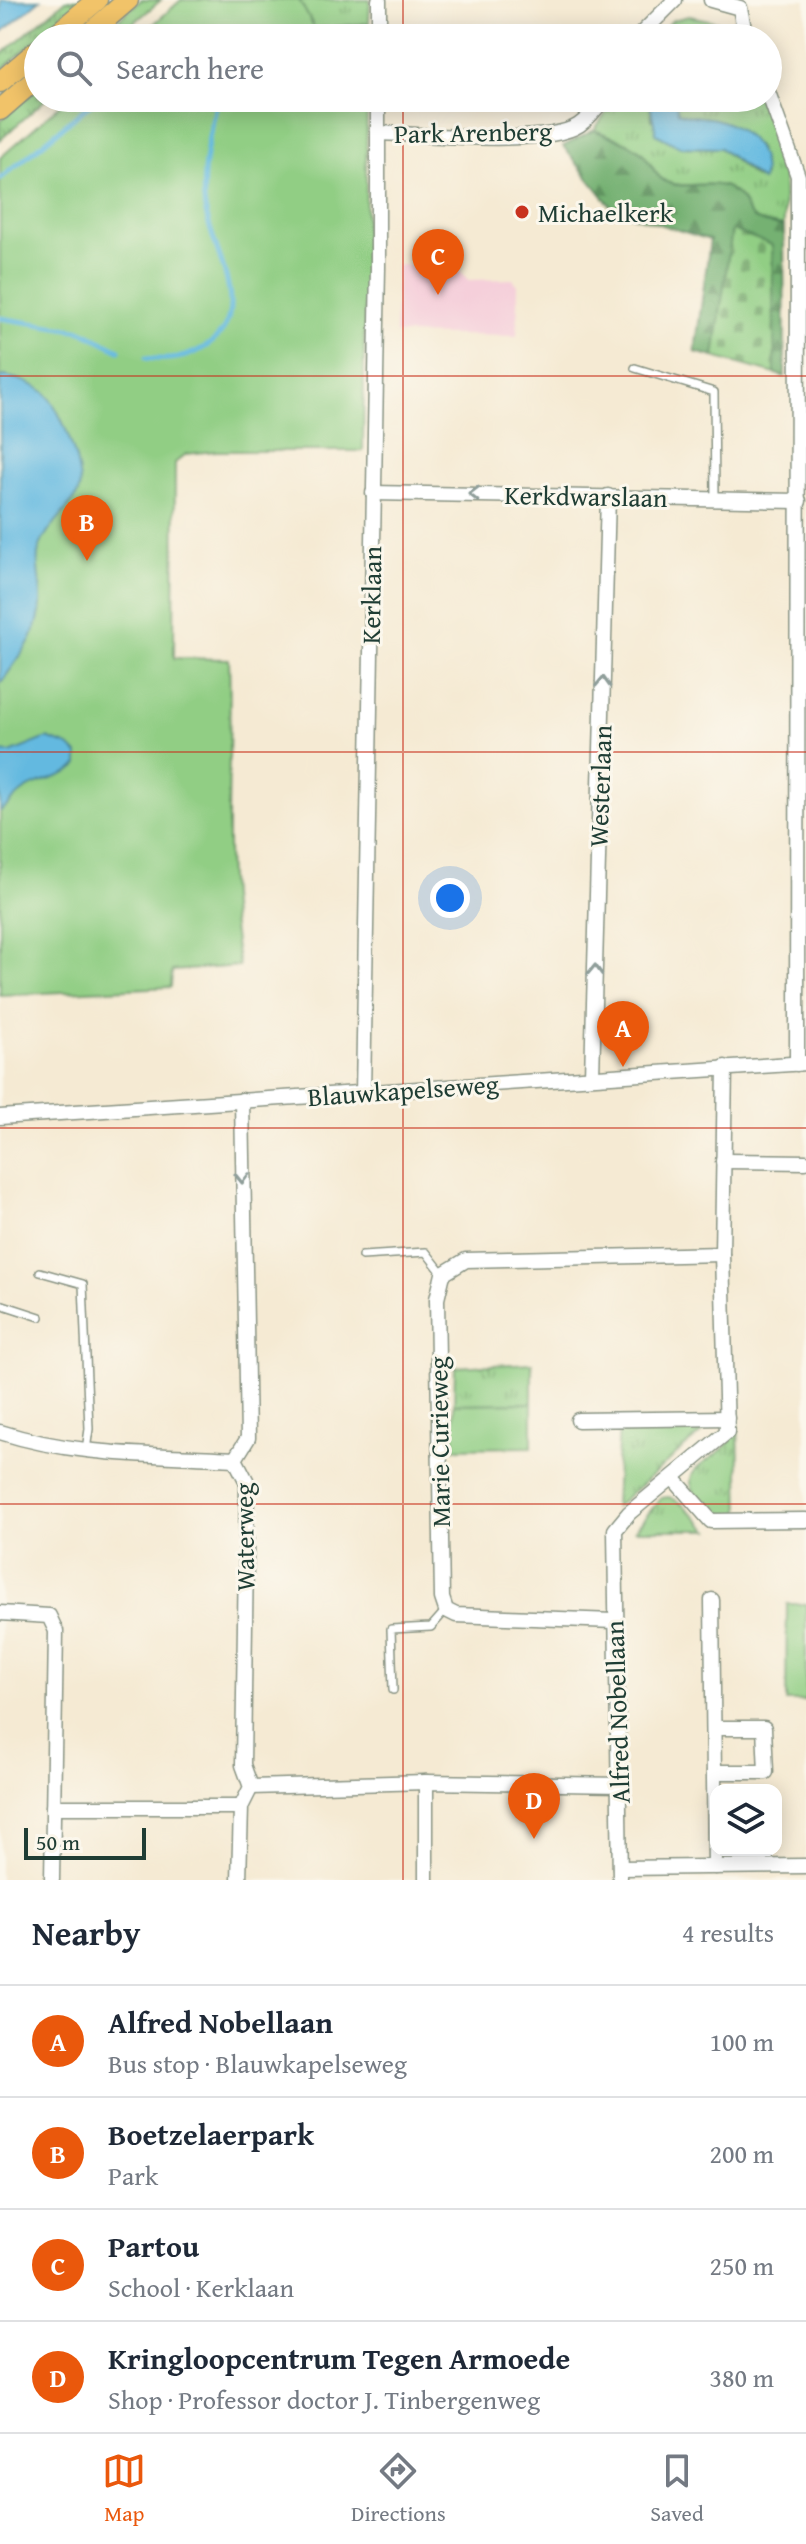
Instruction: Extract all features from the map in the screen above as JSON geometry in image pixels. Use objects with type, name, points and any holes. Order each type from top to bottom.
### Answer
[{"type":"main road","points":[[69,24],[97,0]]},
{"type":"main road","points":[[100,24],[128,0]]},
{"type":"main road","points":[[0,82],[24,62]]},
{"type":"main road","points":[[0,110],[24,89]]},
{"type":"street","points":[[379,0],[379,24]]},
{"type":"street","points":[[651,24],[675,0]]},
{"type":"street","points":[[711,0],[740,4],[744,24]]},
{"type":"street","name":"Kerklaan","points":[[363,1093],[378,112]]},
{"type":"street","name":"Park Arenberg","points":[[378,133],[526,137],[557,134],[578,126],[591,112]]},
{"type":"street","points":[[775,112],[798,176],[801,1063]]},
{"type":"street","name":"Kerkdwarslaan","points":[[373,493],[799,501]]},
{"type":"street","name":"Westerlaan","points":[[592,1076],[608,496]]},
{"type":"street","name":"Blauwkapelseweg","points":[[0,1117],[801,1063]]},
{"type":"street","points":[[578,1420],[727,1418],[722,1254],[725,1067]]},
{"type":"street","name":"Waterweg","points":[[242,1100],[248,1438],[235,1459],[247,1482],[243,1765],[251,1787]]},
{"type":"street","points":[[723,1161],[806,1162]]},
{"type":"street","points":[[443,1274],[466,1260],[722,1254]]},
{"type":"street","name":"Marie Curieweg","points":[[443,1274],[437,1299],[441,1584],[446,1610]]},
{"type":"street","name":"Alfred Nobellaan","points":[[620,1874],[615,1530],[629,1513],[727,1432],[727,1418]]},
{"type":"street","points":[[0,1432],[37,1444],[86,1452],[139,1457],[235,1459]]},
{"type":"street","points":[[673,1478],[711,1521],[806,1520]]},
{"type":"street","points":[[712,1600],[715,1867]]},
{"type":"street","points":[[446,1610],[456,1615],[614,1621]]},
{"type":"street","points":[[0,1613],[49,1616],[56,1631],[52,1880]]},
{"type":"street","points":[[714,1728],[764,1728],[766,1772],[714,1772]]},
{"type":"street","points":[[426,1782],[426,1880]]},
{"type":"street","points":[[239,1880],[241,1807],[251,1787],[426,1782],[621,1785]]},
{"type":"street","points":[[53,1807],[241,1807]]},
{"type":"street","points":[[620,1874],[715,1867],[806,1866]]},
{"type":"lane","points":[[635,368],[714,392],[715,498]]},
{"type":"lane","points":[[362,1256],[426,1252],[443,1274]]},
{"type":"lane","points":[[40,1272],[83,1284],[89,1429],[86,1452]]},
{"type":"lane","points":[[0,1304],[40,1317]]},
{"type":"lane","points":[[393,1690],[391,1629],[431,1627],[446,1610]]},
{"type":"shaded area","points":[[397,265],[455,265],[468,280],[513,279],[518,285],[517,336],[395,334]]},
{"type":"green space","points":[[66,0],[83,0],[55,24],[38,24]]},
{"type":"green space","points":[[141,0],[161,0],[133,24],[113,24]]},
{"type":"green space","points":[[181,0],[299,0],[312,24],[154,24]]},
{"type":"green space","points":[[299,0],[370,0],[369,23],[312,24]]},
{"type":"green space","points":[[689,16],[720,24],[669,24]]},
{"type":"green space","points":[[24,36],[24,50],[0,71],[0,56]]},
{"type":"green space","points":[[24,100],[24,112],[31,112],[0,140],[0,121]]},
{"type":"green space","points":[[52,112],[367,112],[363,451],[216,451],[186,454],[175,463],[174,658],[229,659],[228,852],[239,966],[172,971],[171,987],[0,995],[0,158]]},
{"type":"green space","points":[[607,112],[651,112],[652,120],[680,147],[720,148],[755,178],[764,176],[757,146],[713,119],[679,112],[765,112],[783,155],[784,226],[758,221],[748,213],[739,197],[724,187],[676,185],[664,181],[635,147],[594,130]]},
{"type":"green space","points":[[594,130],[635,147],[664,181],[676,185],[724,187],[739,197],[748,213],[758,221],[784,226],[785,377],[775,374],[772,245],[732,230],[714,357],[695,352],[710,240],[614,210],[563,146]]},
{"type":"green space","points":[[732,230],[772,245],[775,374],[714,357]]},
{"type":"green space","points":[[532,1363],[532,1403],[454,1404],[455,1367]]},
{"type":"green space","points":[[532,1403],[532,1447],[454,1448],[454,1404]]},
{"type":"green space","points":[[619,1422],[706,1422],[706,1429],[615,1507]]},
{"type":"green space","points":[[738,1425],[740,1518],[710,1508],[701,1501],[691,1482],[696,1469],[728,1444]]},
{"type":"green space","points":[[669,1497],[685,1507],[709,1530],[635,1530],[661,1498]]},
{"type":"green space","points":[[787,1604],[806,1604],[806,1701],[786,1701]]},
{"type":"water","points":[[1,0],[40,0],[0,34]]},
{"type":"water","points":[[652,112],[678,112],[732,125],[757,148],[764,170],[762,181],[720,148],[680,147],[656,134]]},
{"type":"water","points":[[0,377],[35,386],[50,399],[70,440],[80,484],[73,501],[41,545],[38,560],[41,603],[37,625],[27,646],[0,684]]},
{"type":"water","points":[[47,738],[69,746],[78,755],[78,765],[25,790],[0,811],[0,752],[10,753]]},
{"type":"waterway","points":[[0,179],[81,112]]},
{"type":"waterway","points":[[146,358],[177,358],[198,351],[221,333],[229,317],[227,279],[207,219],[203,188],[215,112]]},
{"type":"waterway","points":[[0,318],[82,331],[119,350]]},
{"type":"place","name":"Michaelkerk","points":[[522,212]]},
{"type":"place","name":"Partou","points":[[438,295]]},
{"type":"place","name":"Boetzelaerpark","points":[[87,561]]},
{"type":"place","name":"Alfred Nobellaan","points":[[623,1067]]},
{"type":"place","name":"Kringloopcentrum Tegen Armoede","points":[[534,1839]]}]
